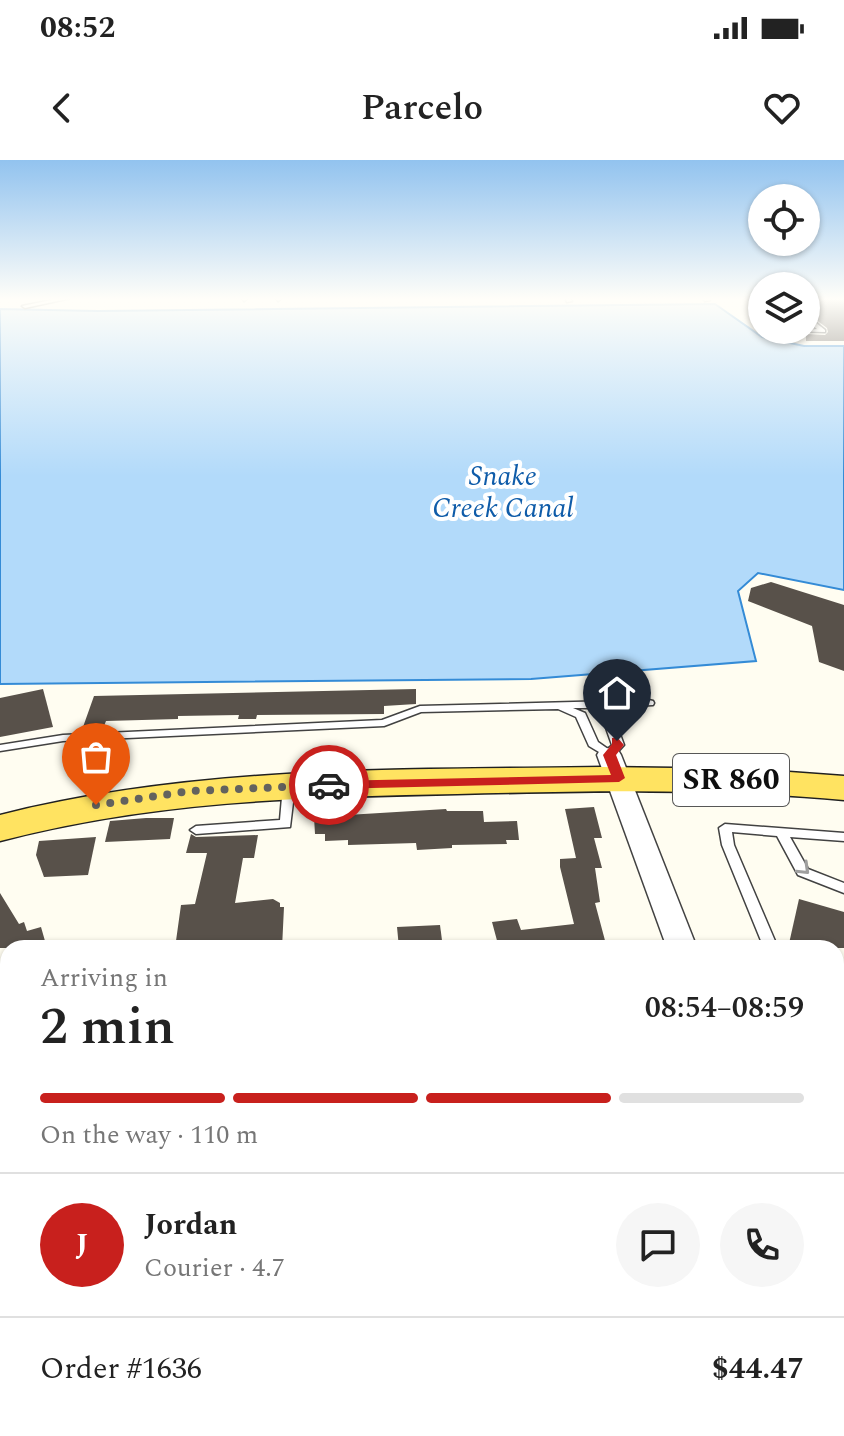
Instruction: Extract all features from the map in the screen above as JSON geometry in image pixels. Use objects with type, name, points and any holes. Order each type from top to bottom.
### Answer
[{"type":"main road","name":"SR 860","points":[[0,828],[65,811],[157,795],[758,757],[844,764]]},
{"type":"main road","name":"SR 860","points":[[0,801],[121,775],[218,764],[614,766],[844,788]]},
{"type":"street","points":[[614,766],[679,940]]},
{"type":"lane","points":[[0,748],[63,738],[384,723],[420,709],[649,703]]},
{"type":"lane","points":[[603,704],[618,745],[614,766]]},
{"type":"lane","points":[[544,705],[569,709],[581,715],[593,744],[614,766]]},
{"type":"lane","points":[[196,830],[286,824],[289,786]]},
{"type":"lane","points":[[768,940],[728,845],[725,828],[844,837]]},
{"type":"lane","points":[[781,831],[803,872],[844,888]]},
{"type":"water","name":"Snake Creek Canal","points":[[0,358],[844,358],[844,590],[758,573],[738,591],[756,661],[531,679],[0,684]]},
{"type":"building","points":[[771,582],[844,605],[844,671],[819,662],[812,626],[748,601],[751,588]]},
{"type":"building","points":[[43,689],[53,727],[0,737],[0,698]]},
{"type":"building","points":[[416,689],[416,704],[384,706],[384,714],[257,715],[256,719],[238,719],[239,715],[178,716],[178,719],[106,721],[104,726],[83,727],[94,696]]},
{"type":"building","points":[[594,807],[602,838],[594,838],[602,868],[595,868],[600,902],[595,903],[605,940],[497,940],[492,922],[517,919],[521,930],[574,924],[560,867],[560,859],[576,858],[565,809]]},
{"type":"building","points":[[446,809],[483,811],[484,822],[517,821],[519,840],[506,840],[507,844],[452,845],[452,848],[417,850],[416,843],[348,845],[348,840],[325,841],[325,834],[315,834],[314,817]]},
{"type":"building","points":[[174,818],[170,839],[105,842],[110,821]]},
{"type":"building","points":[[191,834],[196,837],[258,835],[254,858],[243,858],[235,903],[273,899],[280,903],[280,907],[284,907],[282,940],[176,940],[181,905],[195,904],[207,853],[186,853]]},
{"type":"building","points":[[96,837],[88,875],[44,877],[36,855],[39,841]]},
{"type":"building","points":[[0,893],[19,924],[24,922],[27,931],[41,927],[45,940],[0,940]]},
{"type":"building","points":[[799,899],[844,912],[844,940],[790,940]]},
{"type":"building","points":[[440,925],[442,940],[398,940],[397,927]]},
{"type":"way so far","points":[[96,805],[190,791],[329,785]]},
{"type":"route","points":[[329,785],[619,778],[609,755],[618,745],[617,741]]}]
